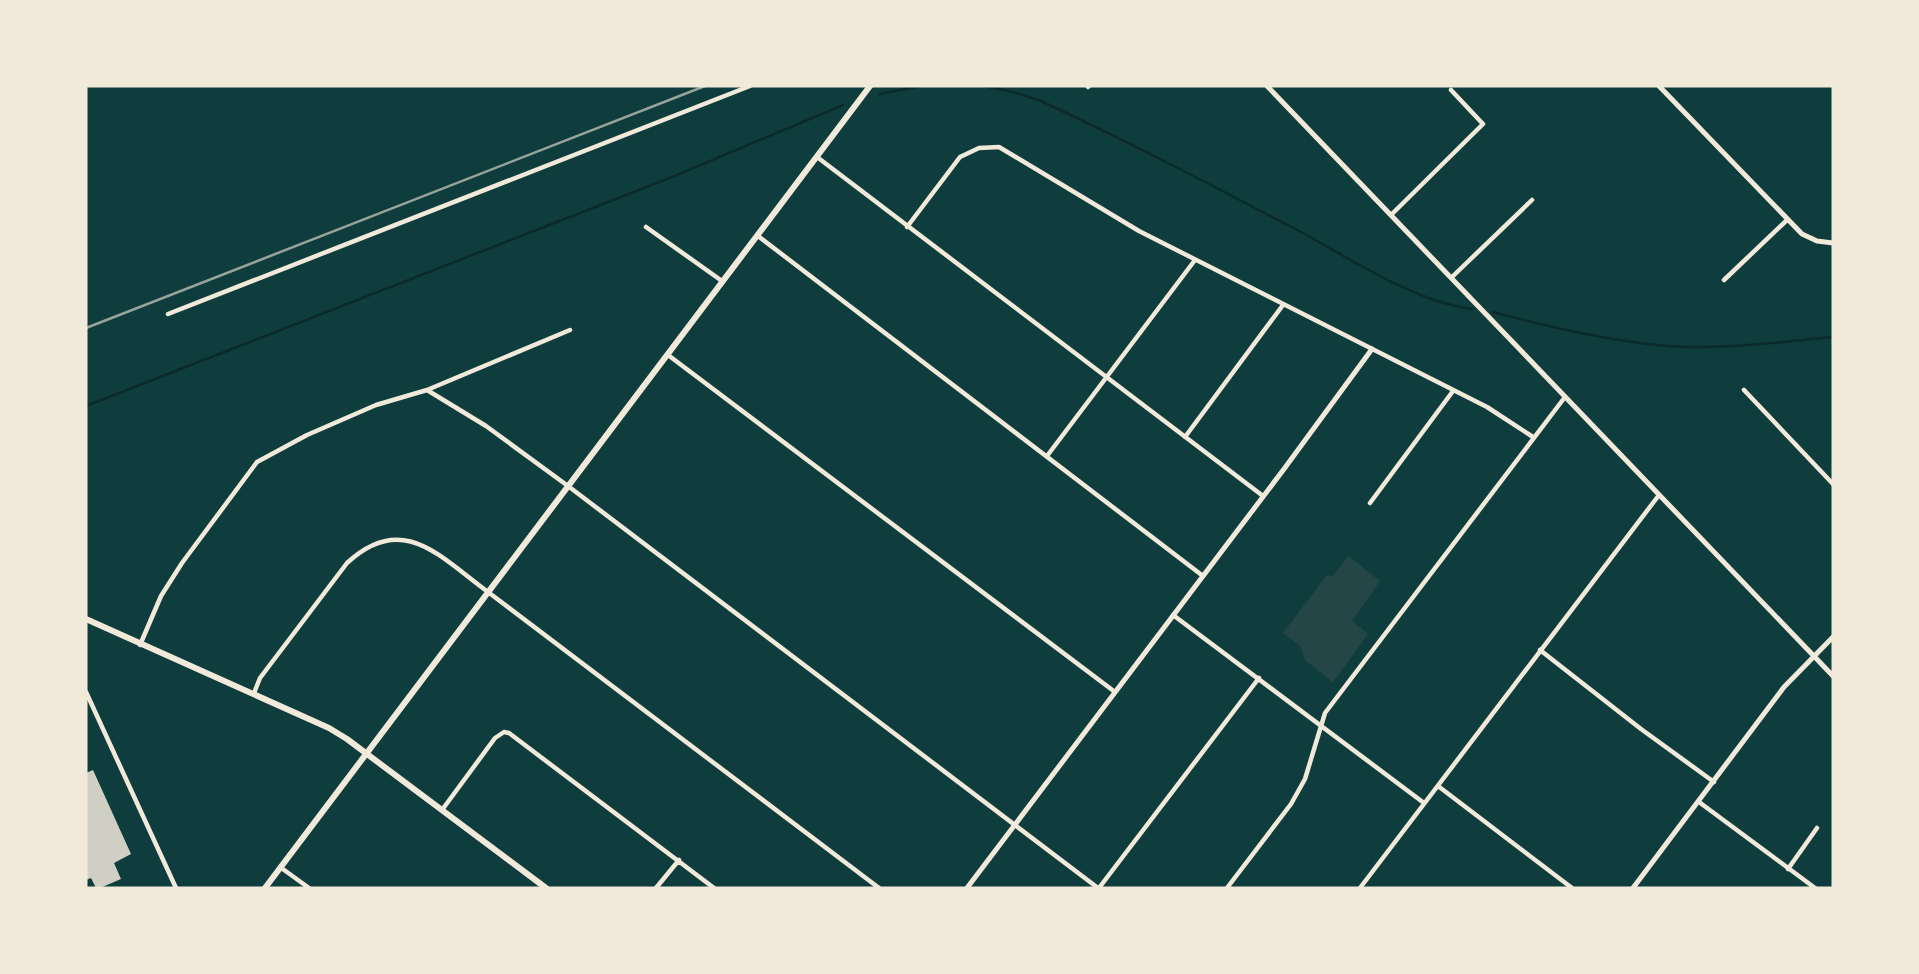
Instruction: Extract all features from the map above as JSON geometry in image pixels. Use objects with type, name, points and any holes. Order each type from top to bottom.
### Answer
[{"type":"main road","points":[[265,888],[870,86]]},
{"type":"main road","points":[[86,620],[329,728],[546,888]]},
{"type":"street","points":[[168,314],[750,86]]},
{"type":"street","points":[[1267,86],[1833,676]]},
{"type":"street","points":[[1659,86],[1802,234],[1817,241],[1833,243]]},
{"type":"street","points":[[1392,214],[1483,124],[1451,90]]},
{"type":"street","points":[[907,227],[960,158],[979,148],[999,147],[1112,216],[1507,419],[1533,437]]},
{"type":"street","points":[[817,157],[1263,496]]},
{"type":"street","points":[[1451,277],[1532,200]]},
{"type":"street","points":[[1724,280],[1787,220]]},
{"type":"street","points":[[646,227],[723,282]]},
{"type":"street","points":[[758,236],[1203,576]]},
{"type":"street","points":[[1047,456],[1195,260]]},
{"type":"street","points":[[1185,437],[1283,305]]},
{"type":"street","points":[[140,645],[161,596],[175,574],[257,462],[307,435],[376,405],[427,390],[570,330]]},
{"type":"street","points":[[967,888],[1372,349]]},
{"type":"street","points":[[668,355],[1115,692]]},
{"type":"street","points":[[427,390],[486,426],[568,486],[1098,888],[1259,678]]},
{"type":"street","points":[[1744,390],[1833,484]]},
{"type":"street","points":[[1370,503],[1453,391]]},
{"type":"street","points":[[1227,888],[1291,804],[1305,779],[1325,713],[1565,397]]},
{"type":"street","points":[[1360,888],[1659,495]]},
{"type":"street","points":[[254,693],[260,678],[347,563],[377,542],[410,540],[428,548],[488,592],[879,888]]},
{"type":"street","points":[[1173,615],[1424,803]]},
{"type":"street","points":[[1633,888],[1784,687],[1833,638]]},
{"type":"street","points":[[1541,650],[1714,782]]},
{"type":"street","points":[[86,692],[176,888]]},
{"type":"street","points":[[442,810],[499,734],[509,733],[714,888]]},
{"type":"street","points":[[1438,786],[1572,888]]},
{"type":"street","points":[[1699,802],[1815,888]]},
{"type":"street","points":[[1788,869],[1817,828]]},
{"type":"street","points":[[656,888],[679,860]]},
{"type":"street","points":[[281,867],[309,888]]},
{"type":"shaded area","points":[[1348,556],[1380,581],[1352,621],[1368,634],[1333,682],[1305,660],[1300,646],[1283,633],[1327,575],[1333,576]]},
{"type":"building","points":[[93,770],[131,854],[114,863],[121,879],[100,888],[96,888],[91,878],[86,880],[86,773]]},
{"type":"waterway","points":[[880,94],[922,86]]},
{"type":"waterway","points":[[984,86],[1041,101],[1206,182],[1385,279],[1430,298],[1473,309]]},
{"type":"waterway","points":[[86,406],[672,177],[843,105]]},
{"type":"waterway","points":[[1493,312],[1580,333],[1667,346],[1729,346],[1833,337]]},
{"type":"railway","points":[[86,328],[705,86]]}]
